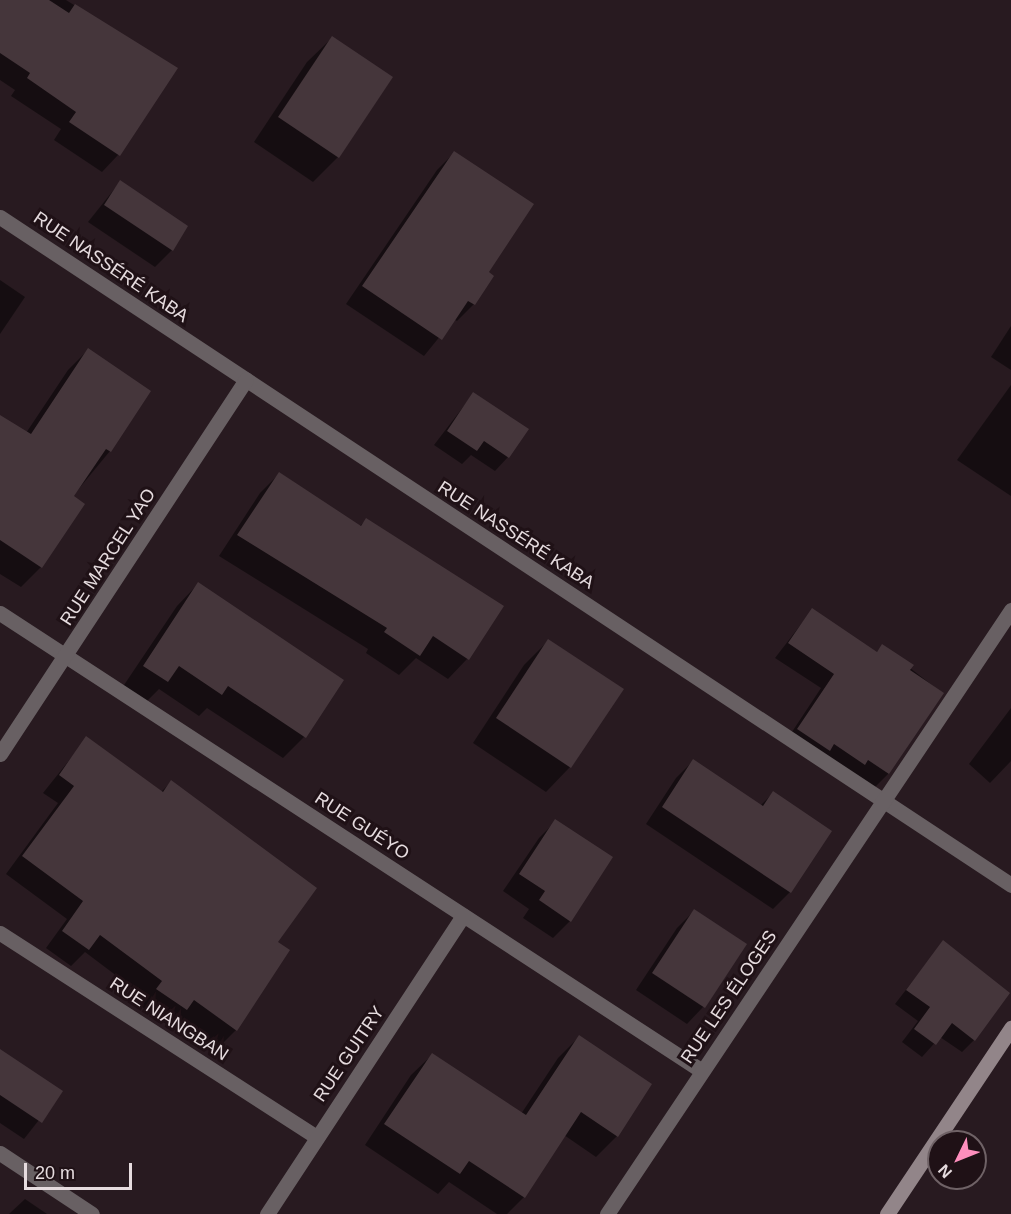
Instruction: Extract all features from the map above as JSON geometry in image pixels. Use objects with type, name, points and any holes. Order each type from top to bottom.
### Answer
[{"type":"street","name":"RUE NASSÉRÉ KABA","points":[[0,217],[1011,885]]},
{"type":"street","name":"RUE MARCEL YAO","points":[[0,754],[67,656],[246,380]]},
{"type":"street","name":"RUE LES ÉLOGES","points":[[607,1214],[1011,610]]},
{"type":"street","name":"RUE GUÉYO","points":[[0,613],[702,1071]]},
{"type":"street","name":"RUE GUITRY","points":[[267,1214],[463,916]]},
{"type":"street","name":"RUE NIANGBAN","points":[[0,933],[317,1137]]},
{"type":"street","points":[[886,1214],[1011,1028]]},
{"type":"street","points":[[0,1153],[92,1214]]},
{"type":"building","points":[[0,0],[49,0],[69,13],[75,4],[178,68],[120,156],[69,122],[76,112],[27,78],[30,73],[0,53]]},
{"type":"building","points":[[332,36],[393,77],[339,158],[278,117]]},
{"type":"building","points":[[454,151],[534,204],[489,272],[494,276],[475,305],[468,301],[442,340],[362,286]]},
{"type":"building","points":[[120,180],[188,226],[173,251],[104,205]]},
{"type":"building","points":[[88,348],[151,391],[111,452],[106,449],[74,496],[85,504],[42,568],[0,540],[0,415],[31,434]]},
{"type":"building","points":[[473,392],[529,429],[509,458],[484,441],[477,451],[447,431]]},
{"type":"building","points":[[279,472],[361,526],[366,518],[504,606],[469,660],[433,636],[420,656],[384,632],[387,628],[237,535]]},
{"type":"building","points":[[198,582],[344,680],[306,738],[228,686],[222,695],[179,666],[168,682],[143,666]]},
{"type":"building","points":[[812,608],[877,652],[882,644],[914,665],[910,670],[944,693],[889,774],[868,760],[865,765],[834,744],[830,751],[797,729],[834,674],[788,643]]},
{"type":"building","points":[[548,639],[624,689],[571,768],[496,718]]},
{"type":"building","points":[[86,736],[163,792],[171,780],[317,888],[278,942],[290,950],[237,1031],[194,1000],[187,1010],[156,989],[162,981],[100,935],[89,950],[62,931],[83,901],[22,856],[74,786],[59,775]]},
{"type":"building","points":[[693,759],[763,806],[773,791],[832,831],[791,893],[662,807]]},
{"type":"building","points":[[555,819],[613,857],[571,922],[539,900],[545,891],[519,874]]},
{"type":"building","points":[[694,909],[747,944],[705,1008],[652,973]]},
{"type":"building","points":[[943,940],[1010,993],[975,1041],[952,1023],[936,1045],[914,1029],[930,1007],[906,990]]},
{"type":"building","points":[[579,1035],[652,1084],[618,1137],[581,1112],[525,1198],[469,1161],[460,1174],[384,1124],[432,1053],[526,1115]]},
{"type":"building","points":[[0,1049],[63,1091],[42,1123],[0,1095]]}]
